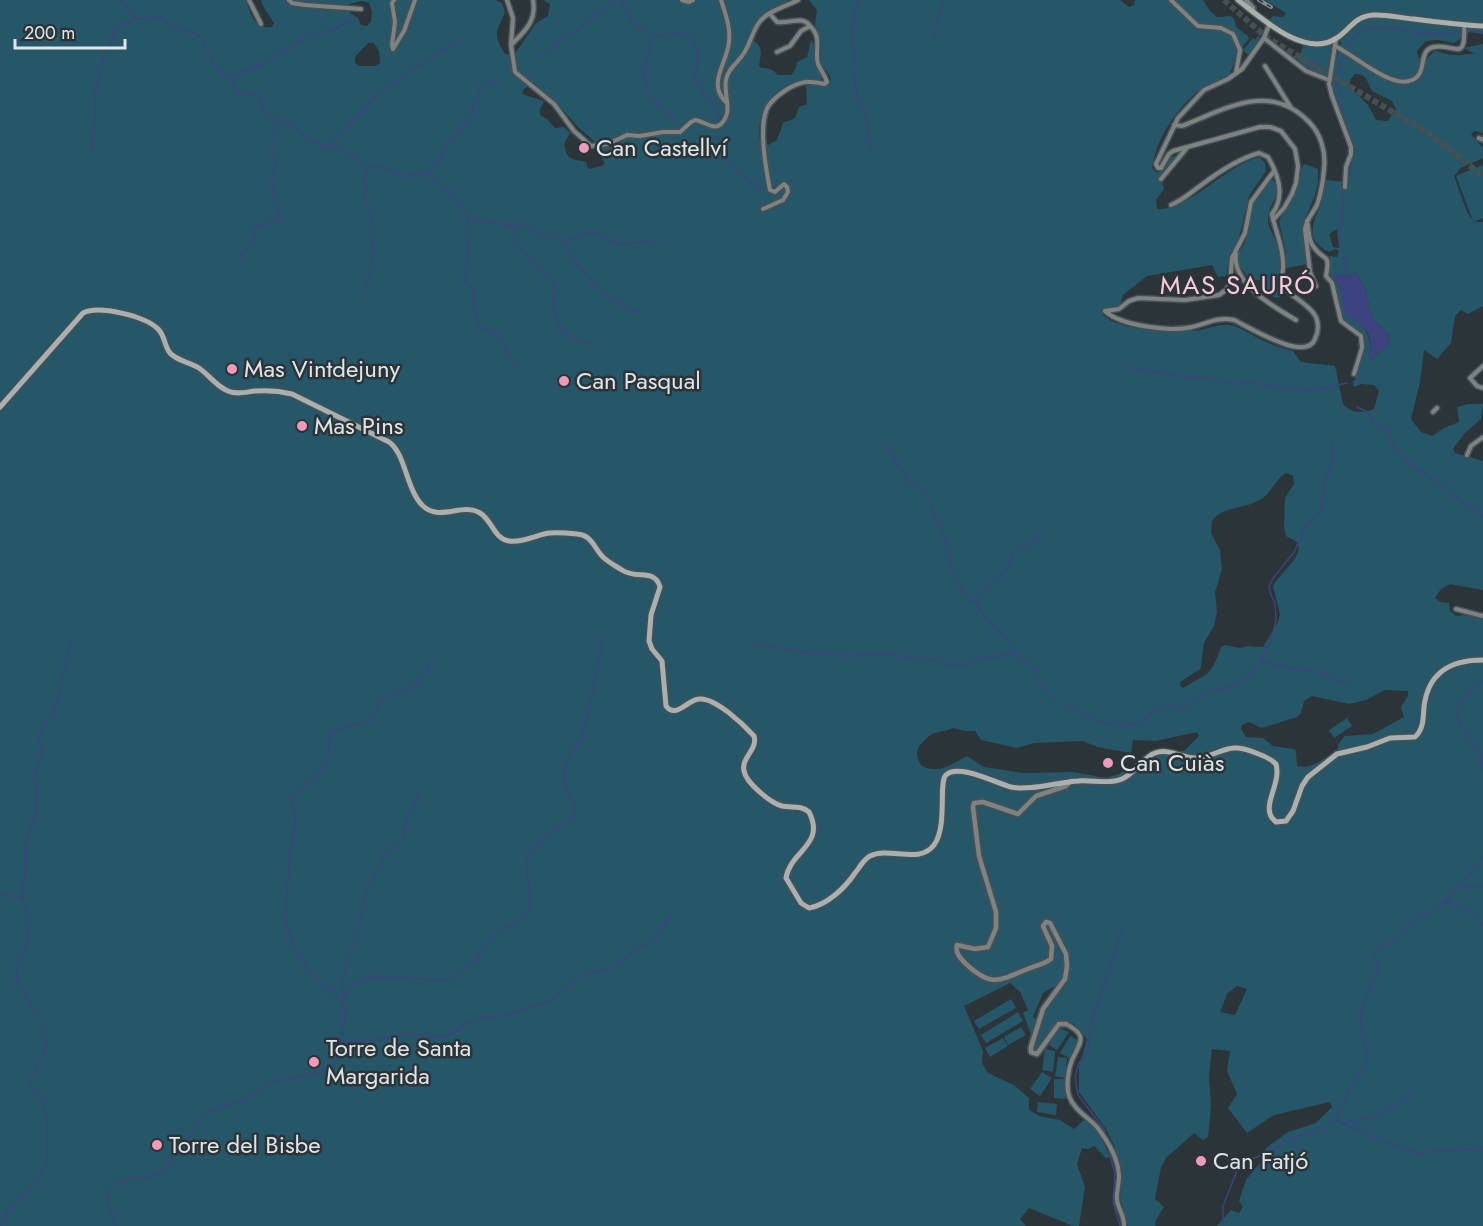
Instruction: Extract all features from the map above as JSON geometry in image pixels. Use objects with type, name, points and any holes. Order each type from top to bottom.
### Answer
[{"type":"main road","points":[[1238,0],[1269,25],[1299,40],[1319,43],[1335,42],[1353,22],[1372,15],[1483,26]]},
{"type":"main road","points":[[0,407],[74,321],[88,310],[134,316],[160,331],[171,354],[194,365],[230,392],[271,391],[292,394],[389,442],[398,451],[404,471],[418,500],[431,511],[444,513],[475,510],[486,518],[500,538],[509,541],[530,539],[550,533],[582,535],[590,539],[603,557],[629,574],[648,575],[657,579],[660,590],[651,615],[650,641],[652,649],[662,662],[666,706],[675,711],[698,699],[715,702],[754,736],[756,743],[744,768],[748,780],[775,803],[801,807],[809,812],[814,826],[812,837],[789,868],[786,878],[801,903],[806,907],[814,907],[839,891],[872,855],[917,854],[932,848],[939,834],[943,814],[943,779],[950,772],[963,771],[1016,788],[1071,781],[1120,780],[1157,752],[1197,758],[1232,747],[1241,747],[1275,764],[1277,781],[1268,810],[1273,820],[1282,822],[1291,815],[1302,786],[1311,774],[1341,752],[1367,747],[1390,738],[1415,737],[1421,729],[1426,696],[1437,675],[1457,662],[1483,660]]},
{"type":"street","points":[[249,0],[261,24]]},
{"type":"street","points":[[289,0],[292,3],[305,5],[361,9]]},
{"type":"street","points":[[394,0],[392,3],[393,49],[404,31],[415,0]]},
{"type":"street","points":[[507,0],[513,18],[511,45],[512,61],[516,73],[554,104],[574,131],[591,146],[608,144],[627,135],[680,132],[695,120],[716,127],[724,120],[728,99],[725,86],[728,73],[742,56],[759,23],[770,14],[798,0]]},
{"type":"street","points":[[511,45],[530,25],[533,0]]},
{"type":"street","points":[[682,0],[693,0]]},
{"type":"street","points":[[721,0],[729,41],[717,83],[727,103]]},
{"type":"street","points":[[1171,0],[1198,26],[1226,30],[1236,37],[1240,50],[1235,74]]},
{"type":"street","points":[[1246,0],[1253,11]]},
{"type":"street","points":[[763,209],[783,200],[788,192],[784,184],[775,192],[770,190],[765,156],[766,109],[783,92],[803,81],[823,84],[827,82],[818,62],[818,46],[814,31],[810,26],[801,19],[779,22],[774,20],[770,14]]},
{"type":"street","points":[[1269,25],[1264,38],[1242,69],[1204,90],[1174,125],[1157,166],[1162,167],[1171,152],[1260,127],[1274,128],[1284,134],[1296,152],[1298,162],[1297,180],[1286,206],[1273,220]]},
{"type":"street","points":[[1335,42],[1342,50],[1392,81],[1399,82],[1413,80],[1421,72],[1426,50],[1433,47],[1454,50],[1461,48],[1464,43],[1464,25]]},
{"type":"street","points":[[777,52],[790,46],[801,32],[810,26]]},
{"type":"street","points":[[1264,38],[1296,64],[1329,82]]},
{"type":"street","points":[[1335,42],[1329,82],[1351,147],[1346,167],[1345,187]]},
{"type":"street","points":[[1265,66],[1290,106],[1314,128],[1324,153],[1325,167],[1320,195],[1305,229],[1305,243],[1312,280],[1316,286]]},
{"type":"street","points":[[1174,125],[1182,126],[1251,101],[1267,100],[1290,106]]},
{"type":"street","points":[[1161,179],[1187,149]]},
{"type":"street","points":[[1172,205],[1183,200],[1202,184],[1241,159],[1252,154],[1265,154],[1279,180],[1280,197],[1272,213],[1283,261],[1283,285],[1311,310],[1317,322],[1318,333],[1311,346],[1282,344],[1227,318],[1190,328],[1148,327],[1108,315],[1105,311],[1121,308],[1129,301],[1147,298],[1180,301],[1219,295],[1226,290],[1230,284],[1231,262],[1245,233],[1248,209],[1274,171]]},
{"type":"street","points":[[1307,221],[1313,246],[1327,259],[1329,264],[1326,276],[1332,284],[1341,321],[1361,336],[1362,348],[1354,374]]},
{"type":"street","points":[[1236,253],[1236,266],[1254,292],[1265,302],[1296,320]]},
{"type":"street","points":[[1483,366],[1470,378],[1477,386],[1483,388]]},
{"type":"street","points":[[1433,412],[1437,408]]},
{"type":"street","points":[[1467,455],[1473,444],[1483,437]]},
{"type":"street","points":[[1456,609],[1483,616]]},
{"type":"street","points":[[1071,781],[1066,786],[1036,796],[1018,814],[983,802],[974,803],[980,856],[996,912],[996,928],[988,947],[975,949],[957,945],[956,952],[979,976],[992,980],[1003,979],[1051,959],[1052,946],[1043,926],[1046,922],[1050,923],[1066,954],[1067,966],[1065,979],[1043,1009],[1031,1052],[1036,1054],[1059,1024],[1066,1024],[1078,1032],[1081,1040],[1070,1067],[1068,1090],[1070,1099],[1098,1129],[1114,1158],[1119,1175],[1118,1202],[1124,1226]]},
{"type":"shaded area","points":[[0,0],[246,0],[254,20],[261,26],[272,27],[274,23],[261,0],[495,0],[502,3],[505,12],[497,38],[504,53],[509,55],[516,52],[536,23],[548,16],[550,4],[543,0],[790,0],[770,10],[756,24],[752,38],[760,47],[759,66],[770,69],[778,75],[791,75],[797,62],[807,57],[811,40],[822,78],[794,82],[783,87],[774,95],[767,104],[759,128],[760,142],[768,145],[777,140],[783,123],[795,118],[799,107],[807,104],[806,86],[811,84],[824,87],[831,82],[830,76],[820,62],[821,44],[815,25],[817,10],[809,0],[1120,0],[1129,7],[1134,5],[1135,0],[1203,0],[1217,17],[1234,18],[1236,27],[1249,39],[1237,53],[1230,74],[1192,96],[1176,114],[1163,135],[1152,168],[1157,173],[1165,167],[1171,157],[1177,156],[1160,179],[1164,189],[1156,200],[1157,209],[1169,208],[1181,203],[1233,169],[1259,157],[1265,163],[1266,171],[1249,196],[1239,238],[1230,255],[1226,276],[1218,277],[1212,265],[1147,276],[1123,295],[1119,305],[1104,310],[1103,315],[1122,325],[1150,330],[1191,331],[1225,325],[1239,328],[1266,342],[1293,351],[1301,362],[1335,366],[1343,404],[1350,410],[1362,412],[1374,409],[1379,391],[1374,385],[1361,384],[1354,387],[1353,385],[1362,358],[1364,341],[1361,332],[1347,323],[1337,306],[1335,286],[1328,269],[1330,256],[1337,257],[1339,251],[1336,249],[1329,252],[1321,247],[1313,237],[1313,224],[1321,204],[1325,180],[1347,182],[1353,150],[1332,89],[1333,70],[1341,43],[1339,40],[1306,39],[1286,32],[1269,20],[1273,16],[1283,17],[1286,13],[1265,0],[1483,0],[1483,34],[1469,32],[1466,38],[1454,43],[1438,40],[1426,41],[1417,51],[1418,57],[1425,60],[1435,51],[1452,55],[1475,54],[1464,48],[1483,44],[1483,133],[1475,131],[1471,134],[1483,148],[1483,158],[1461,168],[1454,176],[1467,212],[1473,221],[1456,176],[1482,165],[1483,167],[1483,218],[1474,222],[1483,222],[1483,306],[1468,314],[1461,310],[1455,316],[1451,343],[1437,359],[1424,350],[1420,382],[1411,419],[1421,432],[1432,436],[1459,422],[1457,407],[1483,404],[1481,419],[1465,433],[1453,449],[1455,453],[1483,461],[1483,590],[1450,584],[1441,589],[1435,598],[1440,602],[1449,603],[1450,611],[1456,616],[1464,615],[1483,619],[1483,1226],[1217,1226],[1231,1210],[1239,1213],[1243,1207],[1239,1201],[1246,1180],[1263,1159],[1266,1148],[1288,1132],[1316,1123],[1332,1107],[1330,1102],[1274,1115],[1247,1133],[1228,1108],[1237,1094],[1227,1071],[1230,1051],[1212,1049],[1208,1137],[1203,1140],[1194,1133],[1166,1158],[1161,1167],[1155,1199],[1164,1207],[1155,1226],[1128,1226],[1120,1198],[1122,1181],[1114,1145],[1106,1129],[1079,1092],[1079,1066],[1087,1039],[1074,1024],[1065,1020],[1059,1022],[1035,1053],[1033,1049],[1046,1011],[1067,981],[1067,973],[1057,985],[1043,993],[1033,1017],[1038,1021],[1032,1037],[1023,1013],[1028,1010],[1020,992],[1010,983],[964,1006],[983,1051],[982,1063],[988,1073],[1014,1085],[1029,1098],[1029,1110],[1039,1116],[1060,1120],[1074,1129],[1085,1119],[1099,1133],[1110,1157],[1106,1158],[1094,1146],[1088,1149],[1082,1148],[1077,1164],[1085,1187],[1079,1226],[1073,1226],[1029,1208],[1020,1219],[1026,1226],[0,1226]],"holes":[[[362,1],[369,3],[372,12],[371,22],[367,26],[361,25],[358,18],[350,13],[349,4]],[[368,43],[374,43],[379,51],[380,63],[375,66],[360,66],[355,63],[355,57]],[[1355,74],[1364,76],[1372,90],[1392,101],[1396,109],[1388,121],[1376,120],[1368,105],[1350,87],[1350,80]],[[533,82],[554,100],[594,141],[604,165],[590,169],[586,162],[569,157],[564,144],[570,133],[564,127],[555,128],[540,115],[544,101],[522,94],[524,89]],[[1337,229],[1339,248],[1333,247],[1329,234]],[[1335,273],[1345,277],[1356,273],[1365,288],[1372,318],[1389,335],[1388,345],[1371,360],[1367,332],[1359,323],[1347,316],[1341,290],[1333,276]],[[1286,473],[1293,476],[1294,484],[1285,498],[1284,527],[1286,536],[1297,542],[1299,547],[1295,559],[1273,586],[1280,614],[1278,622],[1263,647],[1240,648],[1225,645],[1221,647],[1214,665],[1207,674],[1183,688],[1180,682],[1200,669],[1204,643],[1214,626],[1217,612],[1215,592],[1222,569],[1220,550],[1211,533],[1212,521],[1222,512],[1263,498]],[[1385,690],[1408,691],[1408,696],[1401,707],[1404,717],[1373,734],[1345,736],[1339,743],[1337,751],[1318,763],[1307,766],[1297,766],[1294,749],[1273,746],[1263,738],[1246,737],[1241,729],[1242,725],[1249,722],[1262,728],[1297,717],[1301,713],[1304,701],[1312,696],[1349,704],[1366,700]],[[953,728],[975,731],[981,740],[1017,748],[1034,743],[1083,741],[1097,747],[1131,753],[1133,740],[1156,741],[1197,732],[1199,736],[1184,751],[1147,756],[1119,774],[1106,778],[1073,772],[1023,773],[984,767],[967,756],[940,769],[922,766],[917,755],[920,746],[932,734]],[[1237,986],[1247,989],[1235,1015],[1220,1012],[1227,994]]]},
{"type":"shaded area","points":[[1258,36],[1261,39],[1249,56],[1243,50],[1253,38],[1255,40]]},
{"type":"shaded area","points":[[1304,44],[1332,44],[1327,74],[1319,76],[1297,63]]},
{"type":"shaded area","points":[[1305,164],[1318,169],[1318,183],[1305,218],[1303,233],[1307,264],[1286,268],[1286,252],[1279,221],[1299,183],[1302,166]]},
{"type":"shaded area","points":[[1273,180],[1277,190],[1268,220],[1280,255],[1281,293],[1280,297],[1276,298],[1259,280],[1250,280],[1238,264],[1236,257],[1246,240],[1255,198],[1265,184]]},
{"type":"shaded area","points":[[1347,718],[1352,726],[1334,738],[1329,730]]},
{"type":"shaded area","points":[[1011,999],[1016,1008],[979,1029],[974,1021]]},
{"type":"shaded area","points":[[1018,1012],[1023,1021],[986,1043],[981,1035]]},
{"type":"shaded area","points":[[1021,1027],[1026,1035],[1008,1045],[1004,1037]]},
{"type":"shaded area","points":[[1059,1028],[1069,1032],[1057,1050],[1049,1045]]},
{"type":"shaded area","points":[[1070,1036],[1079,1041],[1069,1058],[1060,1053]]},
{"type":"shaded area","points":[[1003,1038],[1008,1046],[990,1057],[985,1048]]},
{"type":"shaded area","points":[[1045,1049],[1055,1051],[1053,1072],[1042,1070]]},
{"type":"shaded area","points":[[1058,1057],[1067,1058],[1065,1078],[1055,1076]]},
{"type":"shaded area","points":[[1042,1072],[1052,1078],[1040,1096],[1030,1089]]},
{"type":"shaded area","points":[[1054,1079],[1065,1079],[1065,1099],[1054,1098]]},
{"type":"shaded area","points":[[1038,1102],[1057,1104],[1056,1115],[1037,1112]]},
{"type":"water","points":[[1335,272],[1344,277],[1356,273],[1365,288],[1372,318],[1389,335],[1388,345],[1371,360],[1367,332],[1345,315],[1341,290],[1333,276]]},
{"type":"waterway","points":[[120,0],[135,18],[160,17],[181,30],[195,33],[203,40],[214,65],[230,80],[237,92],[258,95],[264,112],[269,117],[295,126],[304,136],[316,143],[344,151],[368,168],[381,166],[403,177],[415,173],[429,175],[437,184],[453,194],[470,218],[510,226],[523,224],[538,234],[558,236],[604,296],[640,313]]},
{"type":"waterway","points":[[540,57],[554,47],[557,41],[572,34],[615,0]]},
{"type":"waterway","points":[[621,0],[632,22],[651,37]]},
{"type":"waterway","points":[[859,0],[854,16],[852,44],[856,65],[855,85],[858,99],[865,110],[871,150]]},
{"type":"waterway","points":[[933,38],[944,0]]},
{"type":"waterway","points":[[91,153],[95,93],[105,55],[116,28],[133,21],[134,17]]},
{"type":"waterway","points":[[228,78],[264,63],[311,35],[331,31],[353,19]]},
{"type":"waterway","points":[[1340,73],[1346,49],[1363,28],[1393,28],[1411,32],[1446,34],[1461,31]]},
{"type":"waterway","points":[[1466,31],[1483,33]]},
{"type":"waterway","points":[[651,37],[678,33],[691,37],[697,46],[698,63],[694,76],[721,116],[717,122]]},
{"type":"waterway","points":[[651,38],[645,71],[646,87],[655,102],[673,116]]},
{"type":"waterway","points":[[330,146],[384,90],[461,39]]},
{"type":"waterway","points":[[427,174],[438,164],[447,144],[467,123],[468,118],[474,115],[472,105],[480,98],[479,92],[485,85],[497,81]]},
{"type":"waterway","points":[[1336,81],[1342,103],[1343,118],[1354,152],[1347,190]]},
{"type":"waterway","points":[[241,260],[241,254],[253,240],[253,228],[264,226],[271,220],[280,222],[281,216],[272,188],[276,161],[271,144],[278,121]]},
{"type":"waterway","points":[[718,133],[722,151],[728,163],[738,173],[763,189]]},
{"type":"waterway","points":[[365,291],[374,255],[370,232],[373,219],[364,194],[367,187],[364,180],[368,168]]},
{"type":"waterway","points":[[1344,193],[1340,239],[1348,277]]},
{"type":"waterway","points":[[469,219],[466,231],[469,258],[464,279],[475,292],[473,308],[479,326],[498,335],[515,366]]},
{"type":"waterway","points":[[512,226],[518,246],[553,284],[555,293],[552,306],[562,330],[575,339],[596,345]]},
{"type":"waterway","points":[[565,242],[582,233],[596,233],[621,245],[647,241],[660,245]]},
{"type":"waterway","points":[[1130,368],[1176,376],[1209,378],[1231,384],[1255,383],[1284,389],[1313,390],[1347,383]]},
{"type":"waterway","points":[[1353,382],[1360,381]]},
{"type":"waterway","points":[[1357,407],[1368,412],[1373,424],[1387,429],[1393,444],[1407,461],[1483,516]]},
{"type":"waterway","points":[[1063,704],[1101,722],[1132,725],[1142,723],[1152,711],[1167,705],[1183,710],[1208,692],[1223,689],[1244,680],[1261,662],[1273,635],[1276,619],[1275,603],[1269,586],[1294,552],[1305,528],[1321,509],[1325,482],[1333,460],[1332,441]]},
{"type":"waterway","points":[[888,445],[895,461],[909,482],[924,492],[941,529],[956,578],[966,597],[976,603],[986,619],[1011,643],[1015,654],[1034,668],[1042,688],[1056,700]]},
{"type":"waterway","points":[[976,602],[980,594],[1010,566],[1011,555],[1031,543],[1041,533]]},
{"type":"waterway","points":[[344,999],[351,986],[364,979],[398,977],[435,980],[450,979],[461,974],[477,958],[493,936],[526,913],[530,900],[527,871],[529,856],[539,842],[570,820],[575,812],[563,775],[586,721],[603,636]]},
{"type":"waterway","points":[[31,922],[26,915],[22,897],[26,844],[35,816],[37,798],[34,775],[43,754],[39,736],[55,711],[71,642]]},
{"type":"waterway","points":[[753,644],[843,656],[889,654],[941,661],[948,666],[969,665],[977,659],[1015,654]]},
{"type":"waterway","points":[[343,1003],[307,967],[295,948],[285,922],[290,849],[295,826],[291,795],[313,779],[326,763],[331,733],[369,721],[383,698],[408,690],[419,682],[434,656]]},
{"type":"waterway","points":[[1263,659],[1280,666],[1322,673],[1335,681],[1348,681]]},
{"type":"waterway","points":[[1483,681],[1466,695],[1458,713],[1463,731],[1479,752],[1483,770]]},
{"type":"waterway","points":[[116,1226],[107,1200],[108,1190],[116,1183],[133,1178],[149,1178],[166,1169],[194,1131],[200,1118],[221,1106],[241,1102],[274,1082],[317,1073],[327,1070],[334,1064],[345,1018],[342,983],[344,972],[360,925],[365,895],[383,858],[404,839],[406,820],[416,802],[418,793]]},
{"type":"waterway","points":[[1223,1226],[1223,1206],[1239,1166],[1268,1153],[1292,1138],[1323,1129],[1335,1119],[1346,1100],[1348,1089],[1359,1077],[1368,1059],[1360,1023],[1363,1005],[1378,968],[1374,955],[1376,949],[1392,943],[1413,921],[1445,903],[1483,857]]},
{"type":"waterway","points":[[1460,887],[1483,887]]},
{"type":"waterway","points":[[0,895],[21,897]]},
{"type":"waterway","points":[[1445,903],[1456,904],[1483,925]]},
{"type":"waterway","points":[[341,1042],[376,1040],[406,1034],[445,1037],[465,1024],[481,1018],[507,1015],[552,1000],[580,975],[613,968],[635,950],[654,941],[670,916]]},
{"type":"waterway","points":[[29,926],[16,979],[38,1018]]},
{"type":"waterway","points":[[1106,1138],[1104,1129],[1078,1095],[1075,1076],[1079,1063],[1088,1052],[1092,1017],[1122,930]]},
{"type":"waterway","points":[[0,1226],[11,1207],[32,1186],[47,1164],[47,1116],[43,1104],[30,1085],[45,1048],[46,1037],[41,1023]]},
{"type":"waterway","points":[[1343,1123],[1377,1116],[1413,1094]]},
{"type":"waterway","points":[[1335,1119],[1348,1127],[1416,1153],[1483,1148]]},
{"type":"waterway","points":[[1106,1142],[1115,1174],[1113,1202],[1120,1226]]},
{"type":"tunnel","points":[[1224,0],[1266,37],[1430,134],[1483,176]]},
{"type":"railway","points":[[1259,0],[1271,7]]},
{"type":"place","name":"Can Castellví","points":[[584,148]]},
{"type":"place","name":"Mas Vintdejuny","points":[[232,369]]},
{"type":"place","name":"Can Pasqual","points":[[564,381]]},
{"type":"place","name":"Mas Pins","points":[[302,426]]},
{"type":"place","name":"Can Cuiàs","points":[[1108,763]]},
{"type":"place","name":"Torre de Santa Margarida","points":[[314,1062]]},
{"type":"place","name":"Torre del Bisbe","points":[[157,1145]]},
{"type":"place","name":"Can Fatjó","points":[[1201,1161]]},
{"type":"district","name":"MAS SAURÓ","points":[[1238,285]]}]
